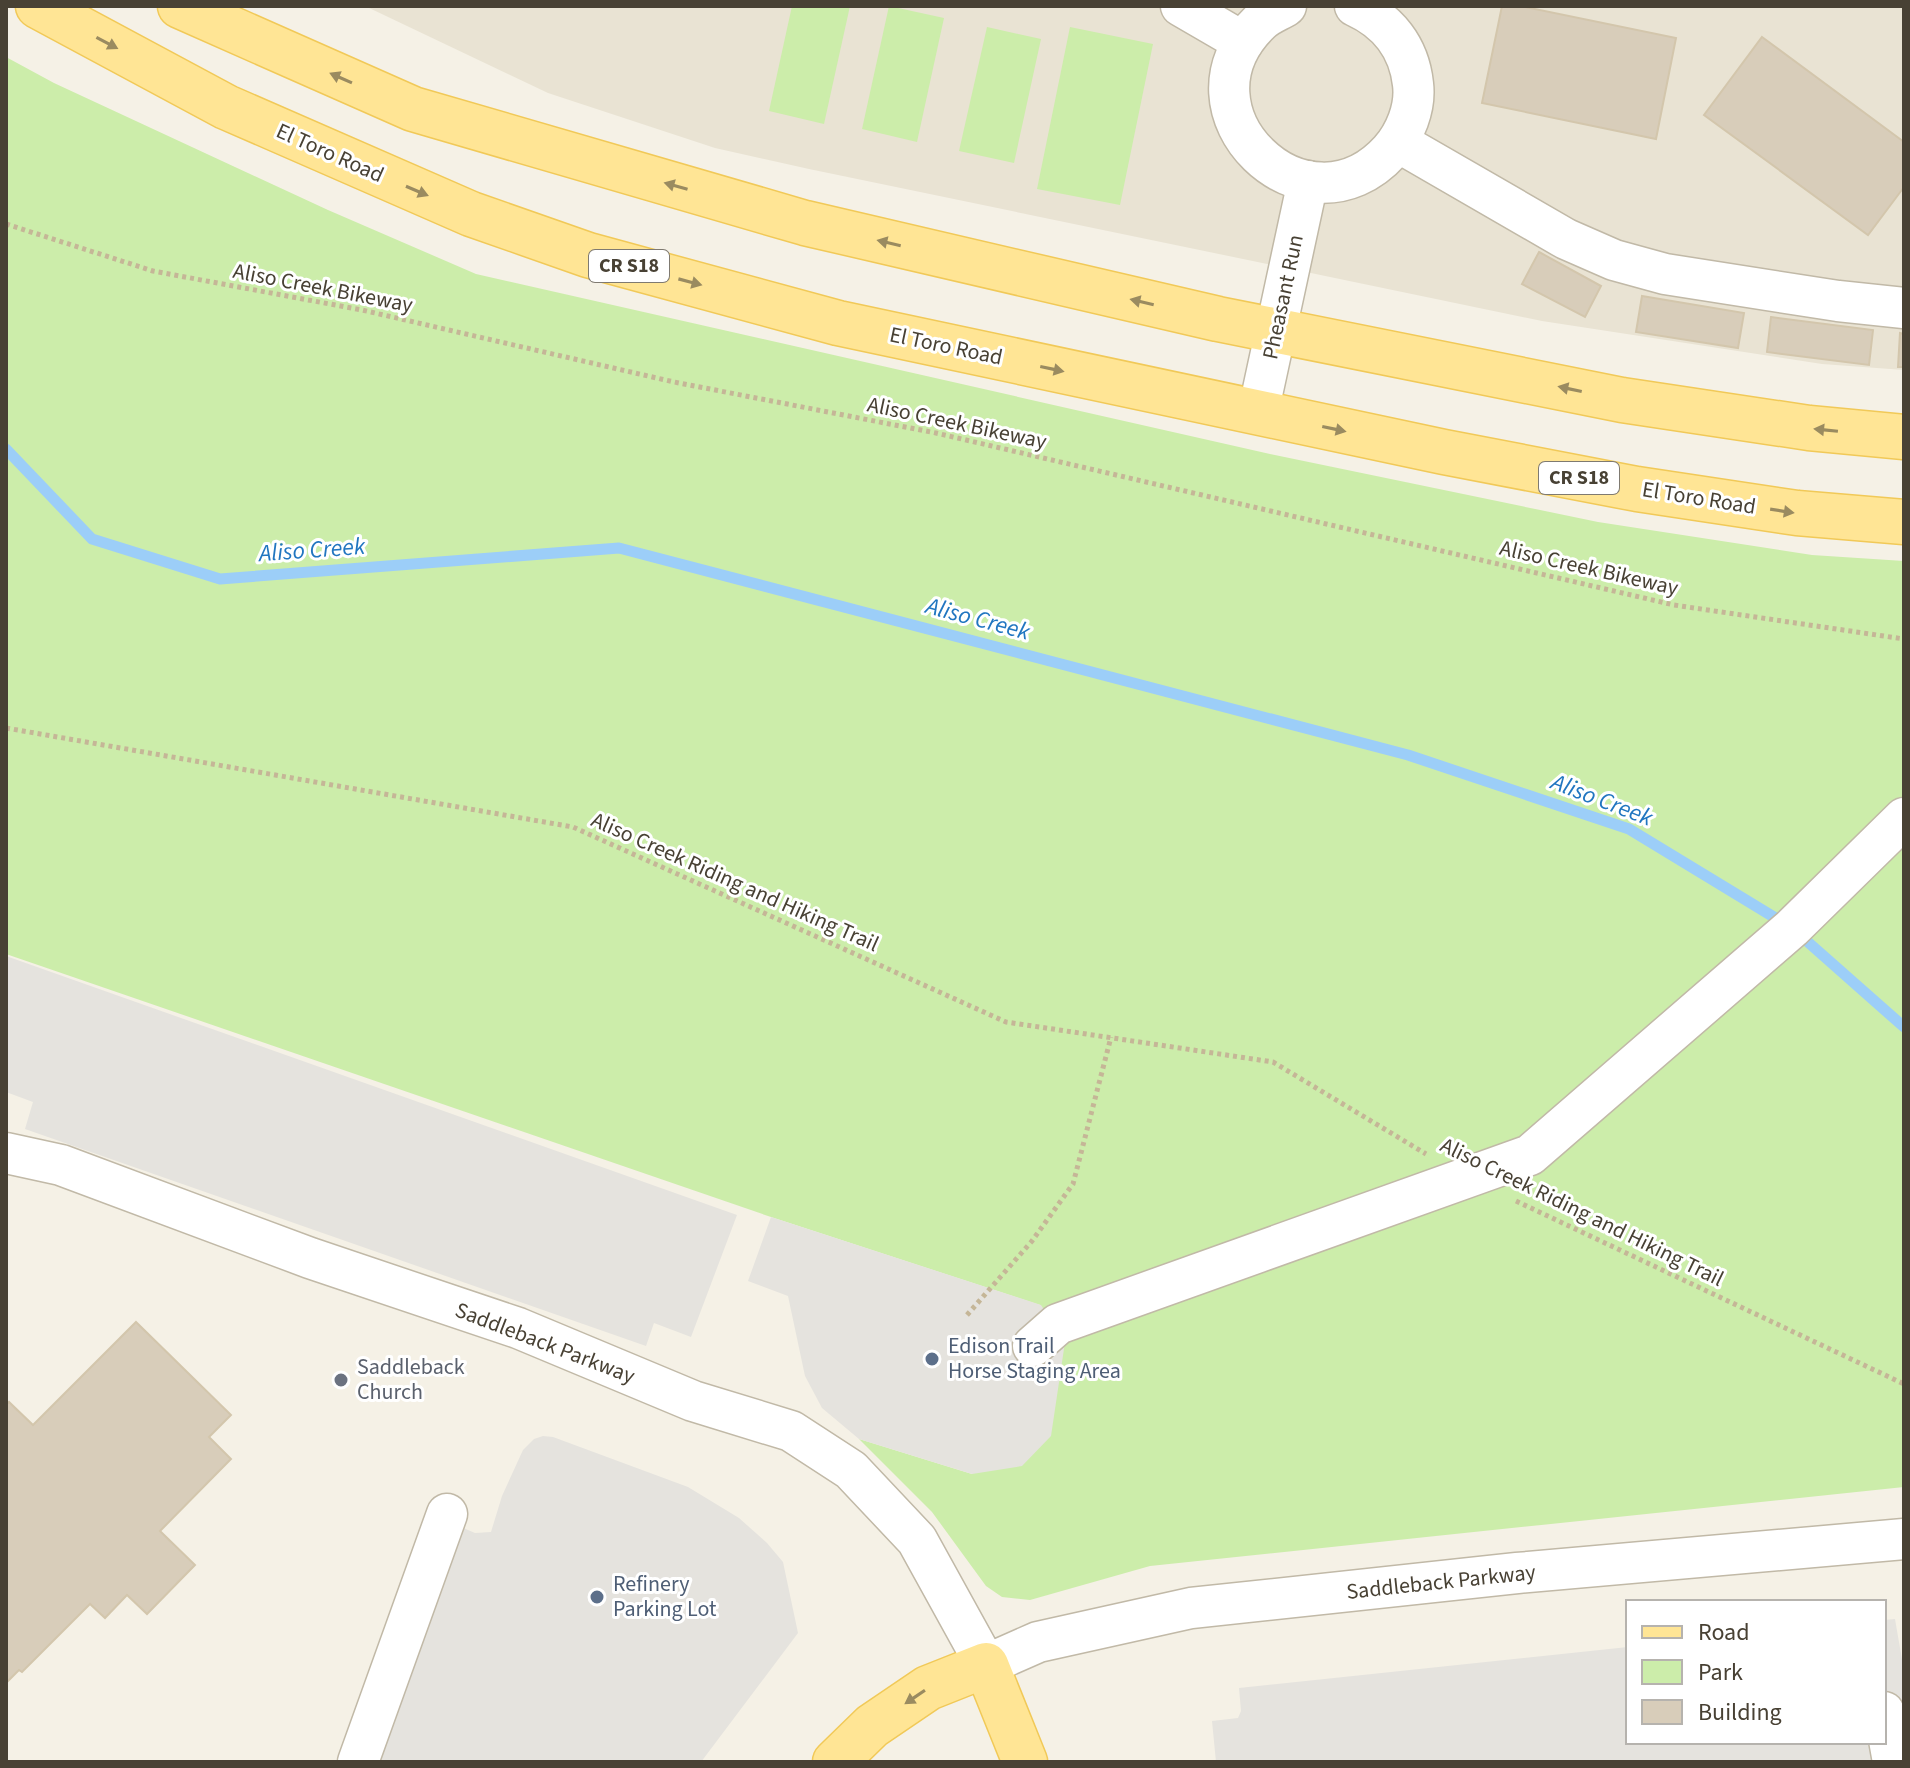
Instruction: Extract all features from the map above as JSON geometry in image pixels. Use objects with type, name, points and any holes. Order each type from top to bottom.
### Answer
[{"type":"main road","name":"El Toro Road","points":[[38,6],[226,107],[471,214],[588,255],[838,323],[1258,413],[1637,489],[1797,513],[1904,522]]},
{"type":"main road","points":[[180,6],[413,109],[805,223],[1276,331],[1622,400],[1809,428],[1904,437]]},
{"type":"main road","points":[[986,1665],[1025,1762]]},
{"type":"main road","name":"Saddleback Parkway","points":[[835,1762],[872,1726],[928,1688],[986,1665]]},
{"type":"street","points":[[1181,6],[1243,42]]},
{"type":"street","points":[[1286,6],[1262,20],[1243,42],[1231,70],[1230,101],[1238,129],[1255,154],[1279,172],[1308,181],[1334,181],[1359,174],[1380,162],[1398,142],[1410,116],[1414,87],[1408,59],[1394,34],[1372,14],[1355,6]]},
{"type":"street","points":[[1398,142],[1566,239],[1614,260],[1665,274],[1904,308]]},
{"type":"street","name":"Pheasant Run","points":[[1258,413],[1308,181]]},
{"type":"street","points":[[1033,1346],[1058,1324],[1530,1155],[1792,928],[1904,818]]},
{"type":"street","name":"Saddleback Parkway","points":[[6,1153],[61,1165],[310,1258],[518,1328],[693,1401],[791,1431],[851,1470],[917,1540],[986,1665],[1038,1642],[1191,1608],[1531,1572],[1904,1539]]},
{"type":"street","points":[[358,1762],[447,1514]]},
{"type":"street","points":[[1886,1723],[1893,1762]]},
{"type":"path","name":"Aliso Creek Bikeway","points":[[6,224],[153,271],[362,310],[674,382],[936,433],[1674,605],[1904,639]]},
{"type":"path","name":"Aliso Creek Riding and Hiking Trail","points":[[6,728],[573,827],[1006,1022],[1273,1062],[1468,1179],[1904,1384]]},
{"type":"path","points":[[967,1315],[1032,1241],[1073,1184],[1111,1037]]},
{"type":"shaded area","points":[[365,6],[1904,6],[1904,370],[1822,364],[1542,321],[715,148],[548,93]]},
{"type":"shaded area","points":[[6,956],[737,1215],[691,1337],[654,1323],[646,1346],[25,1129],[33,1102],[6,1092]]},
{"type":"shaded area","name":"Edison Trail Horse Staging Area","points":[[771,1217],[1041,1305],[1065,1342],[1051,1436],[1022,1466],[972,1474],[859,1439],[822,1408],[805,1376],[788,1296],[748,1281]]},
{"type":"shaded area","name":"Refinery Parking Lot","points":[[543,1436],[688,1487],[739,1518],[783,1562],[798,1633],[701,1762],[347,1762],[433,1515],[475,1533],[491,1532],[502,1496],[523,1450],[534,1439]]},
{"type":"shaded area","points":[[1895,1619],[1904,1671],[1904,1762],[1216,1762],[1212,1721],[1238,1718],[1241,1711],[1239,1688],[1626,1647],[1626,1744],[1886,1744],[1886,1620]]},
{"type":"green space","points":[[792,6],[850,6],[824,124],[769,111]]},
{"type":"green space","points":[[889,6],[944,18],[917,142],[862,129]]},
{"type":"green space","points":[[987,27],[1041,39],[1014,163],[959,151]]},
{"type":"green space","points":[[1070,27],[1153,44],[1120,205],[1037,189]]},
{"type":"green space","points":[[6,57],[54,83],[328,210],[476,274],[1270,454],[1598,522],[1812,555],[1904,561],[1904,1487],[1150,1566],[1030,1600],[1002,1597],[986,1586],[932,1512],[859,1439],[972,1474],[1040,1305],[771,1217],[6,954]]},
{"type":"building","points":[[1502,6],[1520,6],[1676,38],[1656,139],[1482,103]]},
{"type":"building","points":[[1762,37],[1904,142],[1904,187],[1868,235],[1704,115]]},
{"type":"building","points":[[1539,252],[1601,286],[1585,317],[1522,284]]},
{"type":"building","points":[[1642,296],[1744,313],[1738,348],[1636,332]]},
{"type":"building","points":[[1771,317],[1873,330],[1869,365],[1767,352]]},
{"type":"building","points":[[1900,333],[1904,334],[1904,367],[1898,367]]},
{"type":"building","points":[[136,1322],[231,1415],[209,1437],[231,1459],[160,1531],[195,1565],[147,1614],[127,1595],[105,1618],[90,1604],[22,1672],[19,1670],[6,1683],[6,1405],[9,1402],[33,1425]]},
{"type":"waterway","name":"Aliso Creek","points":[[6,449],[92,539],[220,579],[619,548],[1408,755],[1629,829],[1792,928],[1904,1027]]},
{"type":"place","name":"Edison Trail Horse Staging Area","points":[[932,1359]]},
{"type":"place","name":"Saddleback Church","points":[[341,1380]]},
{"type":"place","name":"Refinery Parking Lot","points":[[597,1597]]}]
